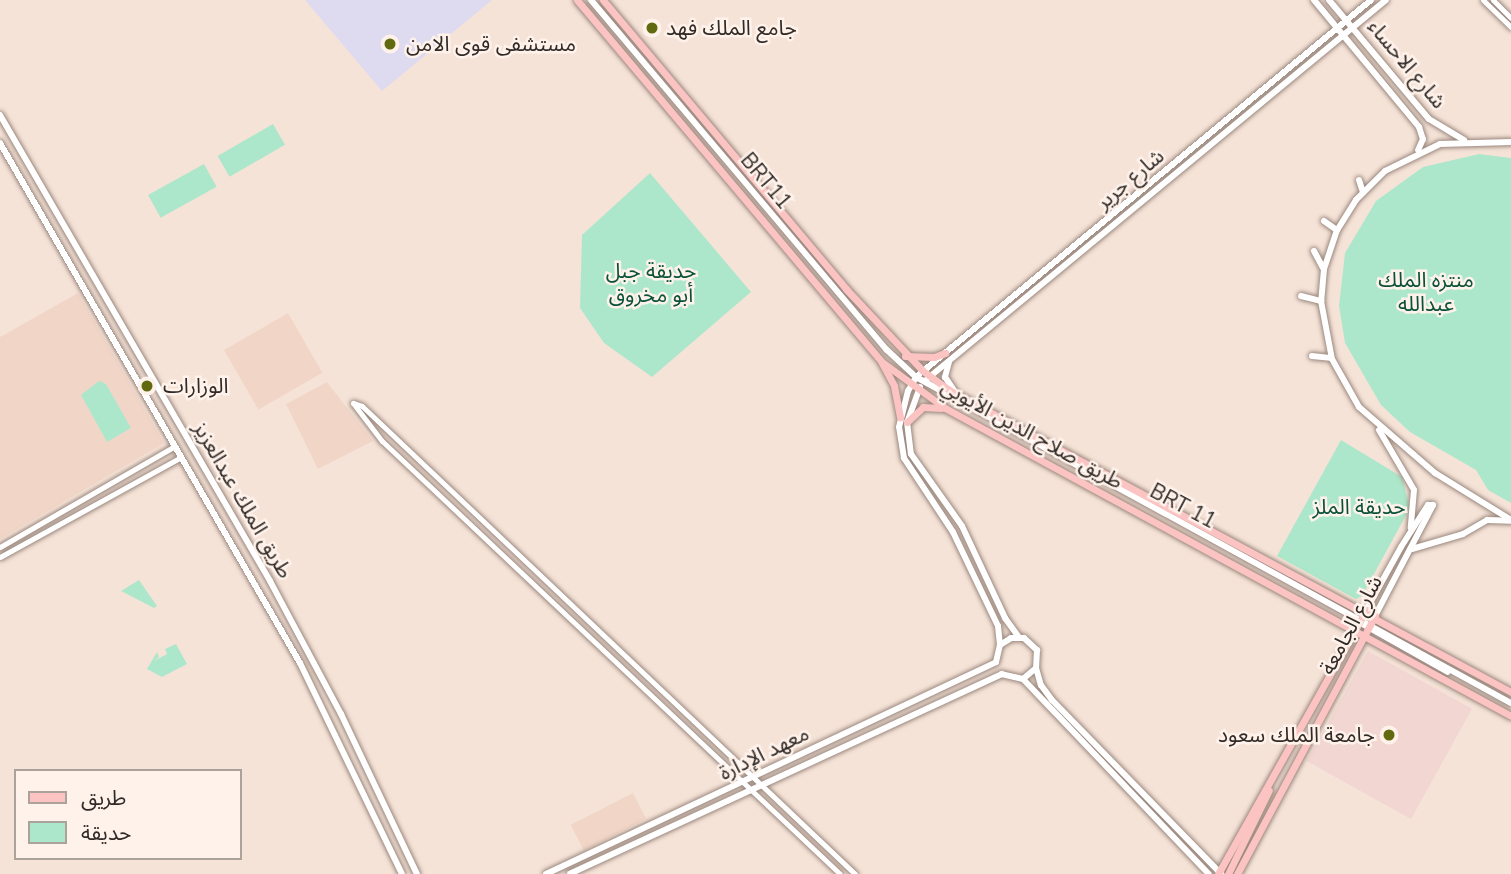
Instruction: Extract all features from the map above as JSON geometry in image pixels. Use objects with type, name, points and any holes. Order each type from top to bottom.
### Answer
[{"type":"main road","name":"طريق صلاح الدين الأيوبي","points":[[577,0],[882,362],[957,398],[1366,610],[1511,692]]},
{"type":"main road","name":"BRT11","points":[[591,0],[887,350],[921,380]]},
{"type":"main road","name":"طريق صلاح الدين الأيوبي","points":[[603,0],[905,356],[945,408],[1355,632],[1368,630],[1511,716]]},
{"type":"main road","name":"شارع الاحساء","points":[[1314,0],[1414,122],[1423,139],[1415,153]]},
{"type":"main road","name":"شارع الاحساء","points":[[1329,0],[1429,119],[1466,141]]},
{"type":"main road","name":"شارع جرير","points":[[921,380],[1371,0]]},
{"type":"main road","name":"شارع جرير","points":[[948,356],[1386,0]]},
{"type":"main road","points":[[1328,17],[1337,18],[1337,9]]},
{"type":"main road","points":[[1355,13],[1353,23],[1361,21]]},
{"type":"main road","points":[[1329,35],[1337,34],[1335,43]]},
{"type":"main road","points":[[1353,46],[1351,36],[1362,39]]},
{"type":"main road","name":"طريق الملك عبدالعزيز","points":[[0,115],[281,603],[417,874]]},
{"type":"main road","points":[[1511,140],[1466,141],[1415,153],[1363,192],[1337,230],[1324,269],[1321,301],[1332,359],[1353,399],[1375,422],[1436,473],[1511,520]]},
{"type":"main road","name":"طريق الملك عبدالعزيز","points":[[0,143],[300,663],[402,874]]},
{"type":"main road","points":[[1359,180],[1363,192]]},
{"type":"main road","points":[[1324,221],[1337,230]]},
{"type":"main road","points":[[1314,251],[1324,269]]},
{"type":"main road","points":[[1301,296],[1321,301]]},
{"type":"main road","points":[[905,356],[948,356],[945,377],[957,398]]},
{"type":"main road","points":[[1312,356],[1332,359]]},
{"type":"main road","points":[[882,362],[894,386],[911,454],[962,526],[1005,618],[1019,637],[1037,650],[1036,668],[1047,695],[1221,873]]},
{"type":"main road","points":[[921,380],[903,419],[904,458],[953,532],[998,626],[1000,645],[1019,637]]},
{"type":"main road","name":"BRT 11","points":[[957,398],[1360,621],[1368,630],[1511,704]]},
{"type":"main road","points":[[903,419],[923,407],[945,408]]},
{"type":"main road","points":[[1375,422],[1414,490],[1414,519],[1404,542]]},
{"type":"main road","name":"شارع الجامعة","points":[[1221,873],[1404,542],[1427,506],[1433,505],[1237,874]]},
{"type":"main road","points":[[1411,550],[1463,534],[1487,520],[1511,520]]},
{"type":"main road","name":"معهد الإدارة","points":[[545,874],[752,780],[996,662],[1000,645]]},
{"type":"main road","points":[[1036,668],[1023,679],[1209,874]]},
{"type":"main road","name":"معهد الإدارة","points":[[570,874],[765,787],[1002,674],[1023,679]]},
{"type":"main road","points":[[577,874],[585,867]]},
{"type":"street","points":[[1483,0],[1511,27]]},
{"type":"street","points":[[1493,0],[1511,18]]},
{"type":"street","points":[[840,874],[382,441],[353,403],[362,407],[752,780],[765,787],[855,874]]},
{"type":"street","points":[[0,547],[175,446]]},
{"type":"street","points":[[0,557],[181,457]]},
{"type":"street","points":[[153,459],[159,469]]},
{"type":"shaded area","name":"مستشفى قوى الامن","points":[[305,0],[492,0],[382,91]]},
{"type":"shaded area","points":[[78,293],[164,443],[0,539],[0,337]]},
{"type":"shaded area","points":[[288,313],[322,373],[258,410],[224,350]]},
{"type":"shaded area","points":[[327,382],[373,441],[318,469],[286,404]]},
{"type":"shaded area","name":"جامعة الملك سعود","points":[[1368,651],[1472,709],[1411,819],[1307,761]]},
{"type":"shaded area","points":[[633,793],[646,819],[584,851],[571,825]]},
{"type":"green space","points":[[273,124],[285,145],[230,177],[218,156]]},
{"type":"green space","name":"منتزه الملك عبدالله","points":[[1479,154],[1511,158],[1511,503],[1488,490],[1476,470],[1410,432],[1381,405],[1345,343],[1339,306],[1345,253],[1376,201],[1423,167]]},
{"type":"green space","points":[[204,164],[217,187],[161,218],[148,195]]},
{"type":"green space","name":"حديقة جبل أبو مخروق","points":[[650,173],[751,292],[652,377],[604,343],[580,308],[582,235]]},
{"type":"green space","points":[[99,381],[106,384],[131,428],[107,442],[81,395]]},
{"type":"green space","name":"حديقة الملز","points":[[1341,440],[1402,477],[1410,508],[1362,596],[1356,599],[1277,556]]},
{"type":"green space","points":[[139,580],[157,606],[154,608],[121,591]]},
{"type":"green space","points":[[176,644],[187,664],[162,677],[147,669],[157,652],[159,657],[154,661],[167,654],[165,649]]},
{"type":"place","name":"جامع الملك فهد","points":[[652,28]]},
{"type":"place","name":"مستشفى قوى الامن","points":[[390,44]]},
{"type":"place","name":"الوزارات","points":[[147,386]]},
{"type":"place","name":"جامعة الملك سعود","points":[[1389,735]]}]
